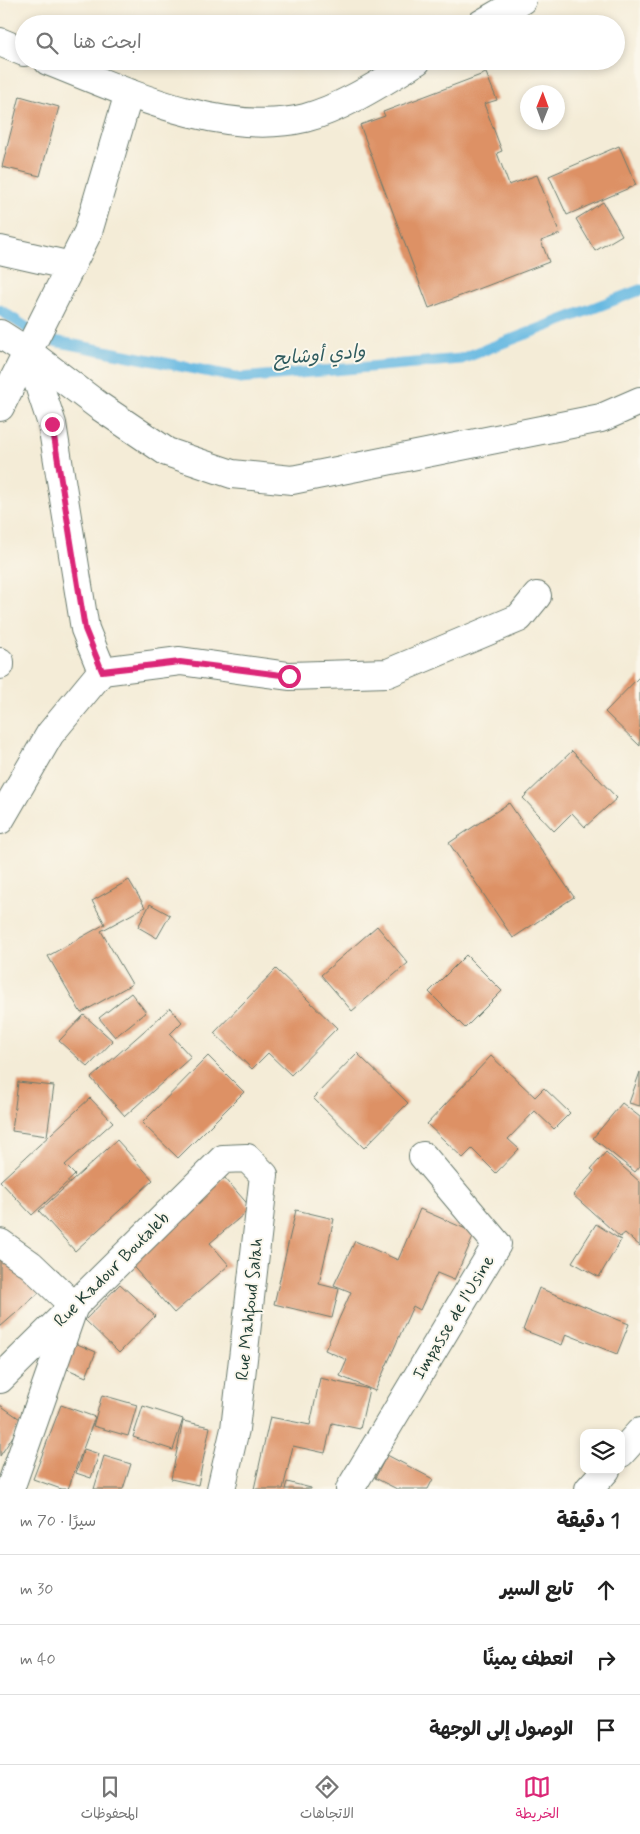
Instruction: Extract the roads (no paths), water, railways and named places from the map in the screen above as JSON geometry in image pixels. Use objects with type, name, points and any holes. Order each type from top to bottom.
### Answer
[{"type":"street","points":[[496,15],[522,0]]},
{"type":"street","points":[[0,42],[15,48]]},
{"type":"street","points":[[71,70],[129,93],[187,111],[233,121],[270,123],[306,117],[370,89],[402,70]]},
{"type":"street","points":[[0,407],[88,232],[129,93]]},
{"type":"street","points":[[0,250],[71,266]]},
{"type":"street","points":[[0,334],[28,352],[99,406],[167,452],[232,474],[292,480],[601,418],[640,401]]},
{"type":"street","points":[[28,352],[52,424],[84,621],[102,671]]},
{"type":"street","points":[[0,820],[50,734],[102,671],[180,662],[289,676],[388,673],[519,618],[537,596]]},
{"type":"street","name":"Impasse de l'Usine","points":[[350,1489],[497,1244],[423,1156]]},
{"type":"street","name":"Rue Mahfoud Salah","points":[[221,1489],[235,1429],[264,1175],[247,1158],[223,1159]]},
{"type":"street","name":"Rue Kadour Boutaleb","points":[[0,1379],[223,1159]]},
{"type":"street","points":[[0,1244],[31,1266],[74,1306],[10,1489]]},
{"type":"street","points":[[625,1449],[640,1432]]},
{"type":"street","points":[[589,1489],[602,1474]]},
{"type":"waterway","name":"وادي أوشايح","points":[[0,310],[44,339],[241,378],[461,359],[640,290]]}]
